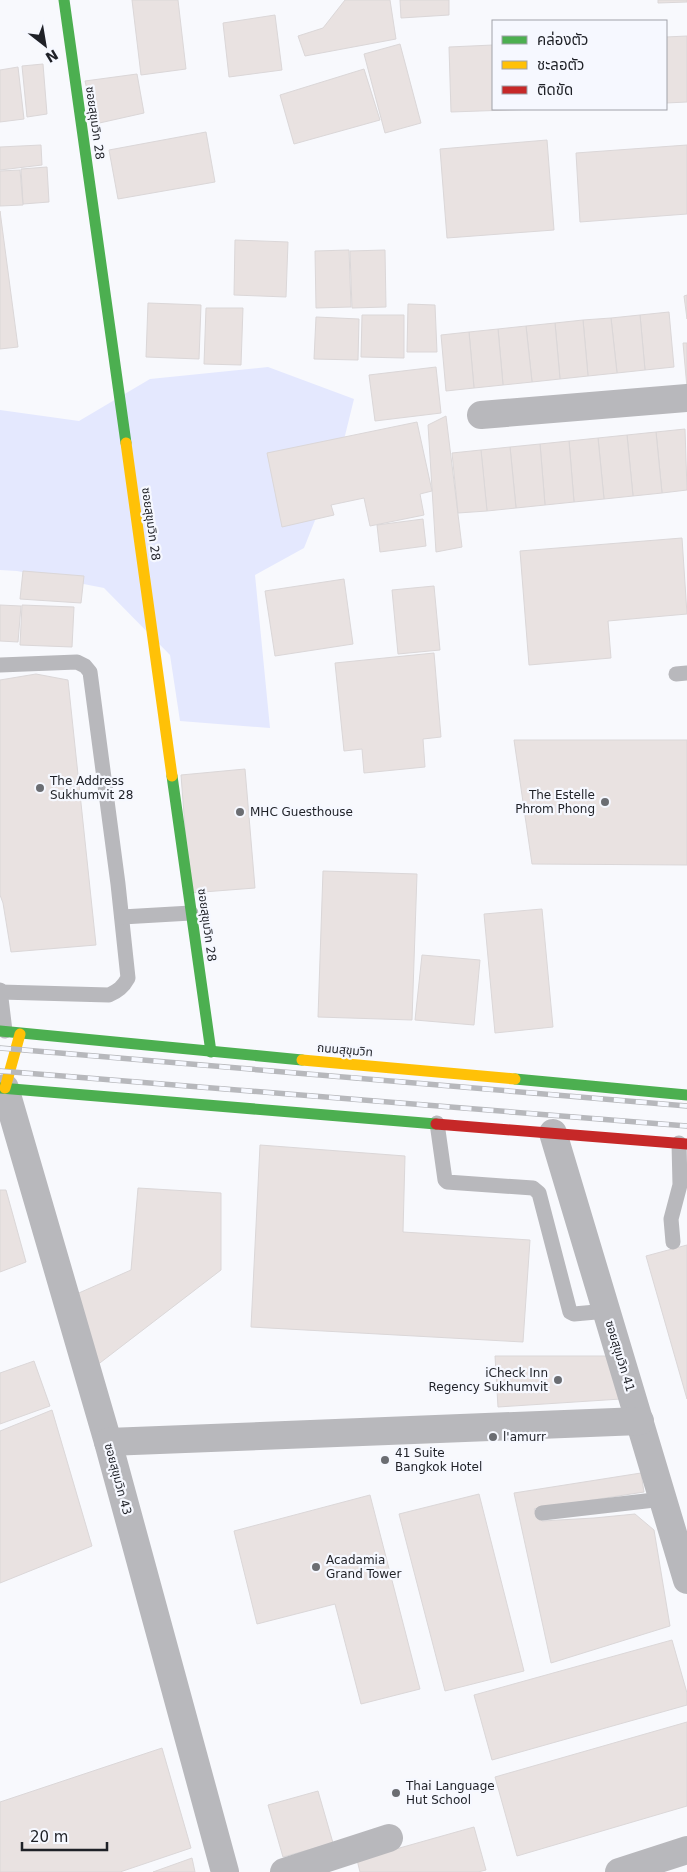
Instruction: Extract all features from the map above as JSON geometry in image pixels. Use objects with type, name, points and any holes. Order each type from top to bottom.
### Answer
[{"type":"main road","name":"ซอยสุขุมวิท 28","points":[[64,0],[211,1052]]},
{"type":"main road","name":"ถนนสุขุมวิท","points":[[8,1032],[687,1095]]},
{"type":"main road","points":[[8,1032],[3,1088],[683,1143]]},
{"type":"street","points":[[481,415],[687,398]]},
{"type":"street","name":"ซอยสุขุมวิท 43","points":[[3,1088],[108,1442],[225,1872]]},
{"type":"street","name":"ซอยสุขุมวิท 41","points":[[552,1133],[687,1580]]},
{"type":"street","points":[[108,1442],[640,1421]]},
{"type":"street","points":[[284,1872],[389,1838]]},
{"type":"street","points":[[619,1872],[687,1850]]},
{"type":"lane","points":[[0,665],[78,662],[90,672],[118,884],[128,978],[124,986],[117,992],[109,995],[0,991],[8,1032]]},
{"type":"lane","points":[[122,917],[191,913]]},
{"type":"lane","points":[[437,1123],[444,1180],[447,1182],[533,1188],[536,1190],[539,1193],[570,1312],[574,1314],[607,1311]]},
{"type":"lane","points":[[673,1242],[671,1219],[680,1185],[683,1143]]},
{"type":"lane","points":[[542,1513],[662,1498]]},
{"type":"shaded area","points":[[268,367],[354,399],[339,460],[304,548],[255,575],[270,728],[180,721],[170,655],[104,588],[17,571],[0,570],[0,410],[79,421],[150,379]]},
{"type":"building","points":[[132,0],[178,0],[186,69],[141,75]]},
{"type":"building","points":[[345,0],[390,0],[396,39],[305,56],[298,36],[323,28]]},
{"type":"building","points":[[400,0],[449,0],[449,15],[401,18]]},
{"type":"building","points":[[658,0],[687,0],[687,2],[658,3]]},
{"type":"building","points":[[275,15],[282,70],[229,77],[223,23]]},
{"type":"building","points":[[687,36],[687,102],[667,103],[667,37]]},
{"type":"building","points":[[400,44],[421,123],[385,133],[364,54]]},
{"type":"building","points":[[492,45],[492,110],[508,110],[451,112],[449,47]]},
{"type":"building","points":[[43,64],[47,114],[27,117],[22,66]]},
{"type":"building","points":[[18,67],[24,119],[0,122],[0,70]]},
{"type":"building","points":[[364,69],[380,120],[294,144],[280,95]]},
{"type":"building","points":[[137,74],[144,113],[95,124],[85,81]]},
{"type":"building","points":[[206,132],[215,182],[118,199],[109,150]]},
{"type":"building","points":[[547,140],[554,230],[447,238],[440,149]]},
{"type":"building","points":[[41,145],[42,165],[0,170],[0,147]]},
{"type":"building","points":[[687,145],[687,214],[580,222],[576,153]]},
{"type":"building","points":[[47,167],[49,202],[23,204],[21,169]]},
{"type":"building","points":[[20,170],[23,205],[0,206],[0,171]]},
{"type":"building","points":[[0,211],[18,347],[0,349]]},
{"type":"building","points":[[235,240],[288,242],[286,297],[234,295]]},
{"type":"building","points":[[349,250],[351,307],[316,308],[315,251]]},
{"type":"building","points":[[385,250],[386,307],[352,308],[350,251]]},
{"type":"building","points":[[687,295],[687,319],[684,296]]},
{"type":"building","points":[[148,303],[201,305],[199,359],[146,357]]},
{"type":"building","points":[[408,304],[435,305],[437,352],[407,352]]},
{"type":"building","points":[[206,308],[243,308],[241,365],[204,364]]},
{"type":"building","points":[[669,312],[674,367],[645,370],[640,315]]},
{"type":"building","points":[[362,315],[404,315],[404,358],[361,357]]},
{"type":"building","points":[[640,315],[645,370],[617,373],[611,318]]},
{"type":"building","points":[[316,317],[359,319],[358,360],[314,359]]},
{"type":"building","points":[[611,318],[617,373],[588,376],[583,320]]},
{"type":"building","points":[[583,320],[588,376],[560,379],[555,323]]},
{"type":"building","points":[[555,323],[560,379],[532,382],[526,326]]},
{"type":"building","points":[[526,326],[532,382],[503,385],[498,329]]},
{"type":"building","points":[[498,329],[503,385],[474,388],[469,332]]},
{"type":"building","points":[[469,332],[474,388],[446,391],[441,335]]},
{"type":"building","points":[[683,343],[687,343],[687,388]]},
{"type":"building","points":[[436,367],[441,413],[375,421],[369,375]]},
{"type":"building","points":[[446,416],[462,547],[436,552],[428,425]]},
{"type":"building","points":[[417,422],[432,491],[420,494],[424,515],[370,526],[364,498],[331,505],[334,515],[282,527],[267,453]]},
{"type":"building","points":[[685,429],[687,490],[662,493],[656,432]]},
{"type":"building","points":[[656,432],[662,493],[633,496],[627,435]]},
{"type":"building","points":[[627,435],[633,496],[604,499],[598,438]]},
{"type":"building","points":[[598,438],[604,499],[574,502],[569,441]]},
{"type":"building","points":[[569,441],[574,502],[545,505],[540,444]]},
{"type":"building","points":[[540,444],[545,505],[516,508],[510,447]]},
{"type":"building","points":[[510,447],[516,508],[487,511],[481,450]]},
{"type":"building","points":[[481,450],[487,511],[458,513],[452,453]]},
{"type":"building","points":[[423,519],[426,546],[380,552],[377,525]]},
{"type":"building","points":[[682,538],[687,614],[608,621],[611,658],[529,665],[520,551]]},
{"type":"building","points":[[23,571],[84,576],[81,603],[20,599]]},
{"type":"building","points":[[344,579],[353,644],[275,656],[265,591]]},
{"type":"building","points":[[434,586],[440,650],[398,654],[392,590]]},
{"type":"building","points":[[0,605],[21,606],[18,642],[0,641]]},
{"type":"building","points":[[22,605],[74,607],[72,647],[20,645]]},
{"type":"building","points":[[434,653],[441,737],[423,739],[425,767],[364,773],[362,749],[344,751],[335,663]]},
{"type":"building","name":"The Address Sukhumvit 28","points":[[36,674],[68,680],[96,945],[11,952],[0,895],[0,680]]},
{"type":"building","name":"The Estelle Phrom Phong","points":[[514,740],[687,740],[687,865],[532,864]]},
{"type":"building","points":[[245,769],[255,888],[190,893],[181,775]]},
{"type":"building","points":[[323,871],[417,874],[412,1020],[318,1017]]},
{"type":"building","points":[[542,909],[553,1027],[495,1033],[484,914]]},
{"type":"building","points":[[422,955],[480,960],[474,1025],[415,1020]]},
{"type":"building","points":[[260,1145],[405,1156],[403,1232],[530,1240],[523,1342],[251,1327]]},
{"type":"building","points":[[138,1188],[221,1193],[221,1270],[92,1369],[72,1296],[131,1270]]},
{"type":"building","points":[[0,1190],[6,1190],[26,1262],[0,1272]]},
{"type":"building","points":[[687,1245],[687,1399],[646,1256]]},
{"type":"building","points":[[495,1356],[609,1356],[621,1399],[498,1407]]},
{"type":"building","points":[[34,1361],[50,1406],[0,1424],[0,1373]]},
{"type":"building","points":[[52,1410],[92,1546],[0,1583],[0,1431]]},
{"type":"building","points":[[641,1473],[644,1492],[534,1509],[542,1521],[635,1514],[654,1530],[670,1626],[551,1663],[514,1493]]},
{"type":"building","points":[[479,1494],[524,1671],[445,1691],[399,1514]]},
{"type":"building","name":"Acadamia Grand Tower","points":[[370,1495],[420,1689],[361,1704],[335,1604],[257,1624],[234,1531]]},
{"type":"building","points":[[672,1640],[687,1693],[687,1705],[492,1760],[474,1695]]},
{"type":"building","points":[[687,1722],[687,1806],[517,1856],[495,1777]]},
{"type":"building","points":[[162,1748],[191,1848],[120,1872],[0,1872],[0,1802]]},
{"type":"building","points":[[318,1791],[333,1843],[283,1857],[268,1805]]},
{"type":"building","points":[[474,1827],[486,1870],[478,1872],[360,1872],[357,1860]]},
{"type":"building","points":[[192,1858],[195,1872],[153,1872]]},
{"type":"railway","points":[[0,1048],[687,1106]]},
{"type":"railway","points":[[0,1071],[687,1126]]},
{"type":"traffic: fast","points":[[64,0],[126,443]]},
{"type":"traffic: fast","points":[[172,776],[211,1052]]},
{"type":"traffic: fast","points":[[0,1031],[302,1060]]},
{"type":"traffic: fast","points":[[515,1079],[687,1095]]},
{"type":"traffic: fast","points":[[0,1088],[436,1124]]},
{"type":"traffic: slow","points":[[126,443],[172,776]]},
{"type":"traffic: slow","points":[[5,1088],[20,1034]]},
{"type":"traffic: slow","points":[[302,1060],[515,1079]]},
{"type":"traffic: jam","points":[[436,1124],[687,1144]]},
{"type":"place","name":"The Address Sukhumvit 28","points":[[40,788]]},
{"type":"place","name":"The Estelle Phrom Phong","points":[[605,802]]},
{"type":"place","name":"MHC Guesthouse","points":[[240,812]]},
{"type":"place","name":"iCheck Inn Regency Sukhumvit","points":[[558,1380]]},
{"type":"place","name":"l'amurr","points":[[493,1437]]},
{"type":"place","name":"41 Suite Bangkok Hotel","points":[[385,1460]]},
{"type":"place","name":"Acadamia Grand Tower","points":[[316,1567]]},
{"type":"place","name":"Thai Language Hut School","points":[[396,1793]]}]
